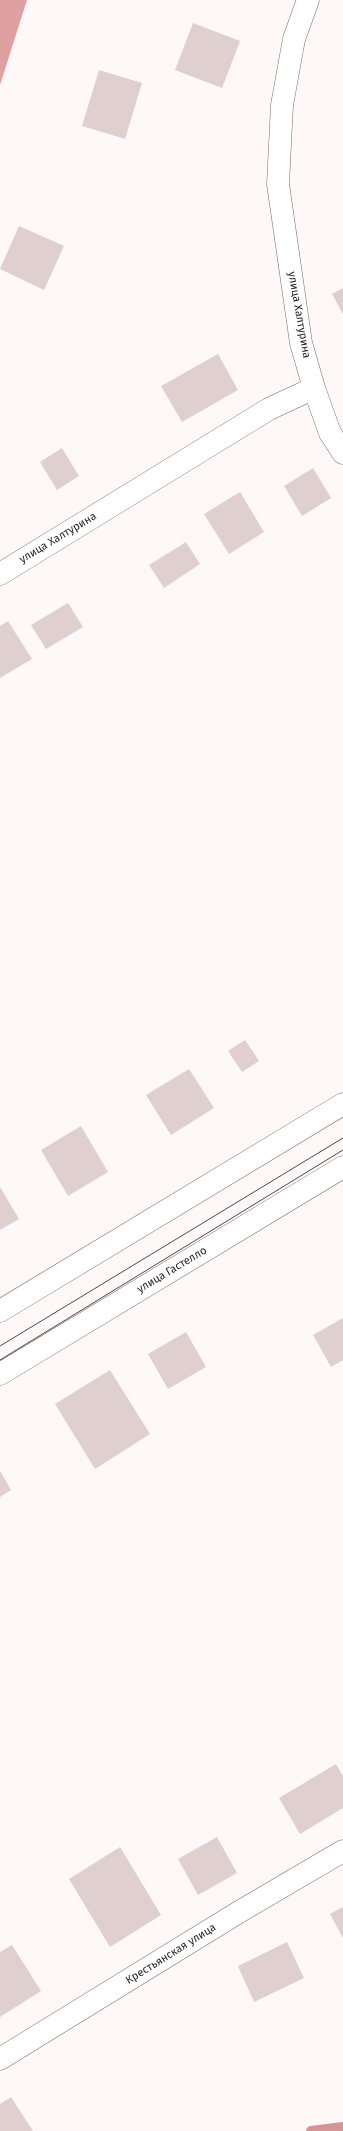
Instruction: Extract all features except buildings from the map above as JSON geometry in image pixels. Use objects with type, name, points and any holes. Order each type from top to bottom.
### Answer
[{"type":"street","name":"улица Халтурина","points":[[0,574],[269,409],[314,388],[301,343],[278,184],[282,105],[294,39],[308,0]]},
{"type":"street","points":[[314,388],[330,433],[343,453]]},
{"type":"street","points":[[0,1311],[343,1104]]},
{"type":"street","name":"улица Гастелло","points":[[0,1374],[343,1167]]},
{"type":"street","name":"Крестьянская улица","points":[[0,2060],[239,1912],[343,1851]]},
{"type":"shaded area","points":[[0,0],[27,0],[0,85]]},
{"type":"waterway","points":[[311,2131],[343,2127]]},
{"type":"tram line","points":[[0,1346],[343,1138]]},
{"type":"tram line","points":[[0,1360],[343,1150]]}]
